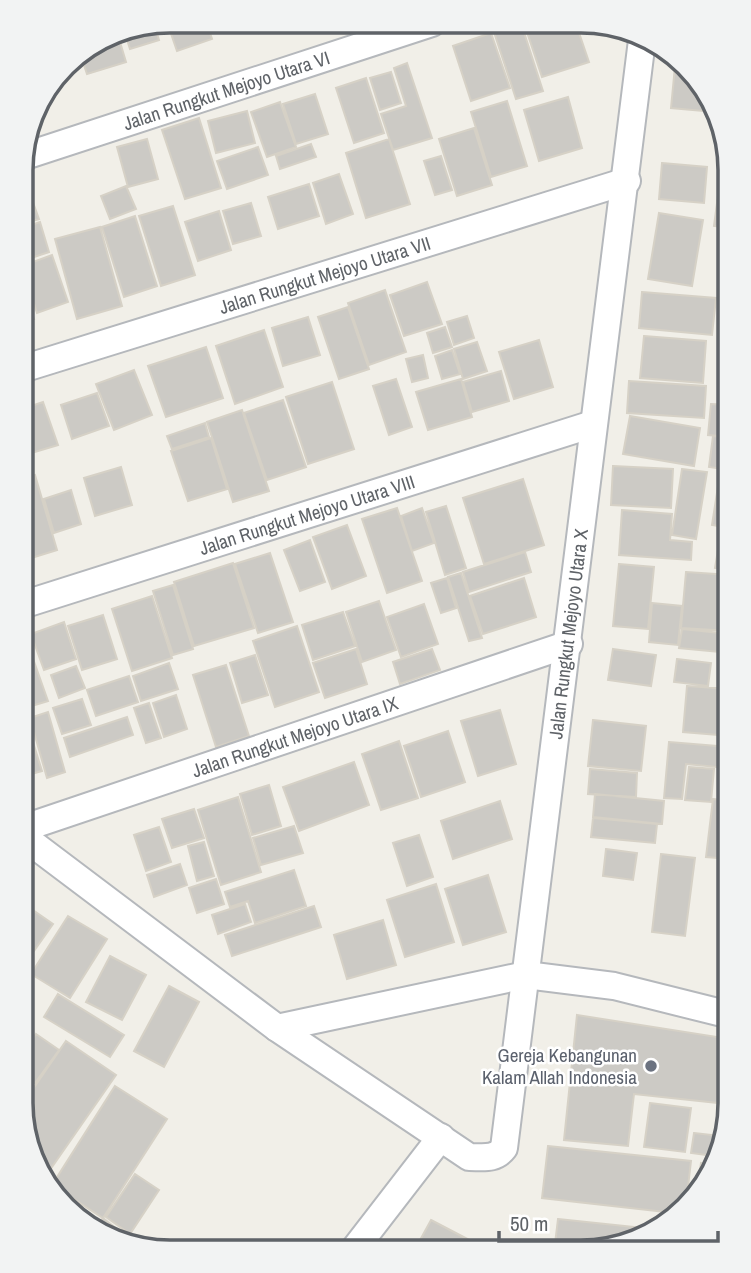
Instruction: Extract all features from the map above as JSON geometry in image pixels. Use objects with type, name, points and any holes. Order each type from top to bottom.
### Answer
[{"type":"street","name":"Jalan Rungkut Mejoyo Utara VI","points":[[34,153],[400,33]]},
{"type":"street","name":"Jalan Rungkut Mejoyo Utara X","points":[[441,1137],[469,1157],[496,1156],[504,1148],[569,644],[593,425],[641,48]]},
{"type":"street","name":"Jalan Rungkut Mejoyo Utara VII","points":[[33,366],[626,181]]},
{"type":"street","name":"Jalan Rungkut Mejoyo Utara VIII","points":[[33,602],[593,425]]},
{"type":"street","name":"Jalan Rungkut Mejoyo Utara IX","points":[[33,825],[569,644]]},
{"type":"street","points":[[33,844],[277,1028],[441,1137],[361,1240]]},
{"type":"street","points":[[277,1028],[526,975],[614,986],[717,1012]]},
{"type":"building","points":[[491,33],[510,88],[471,101],[453,46]]},
{"type":"building","points":[[494,33],[524,33],[543,91],[516,99]]},
{"type":"building","points":[[527,33],[579,33],[589,62],[542,77]]},
{"type":"building","points":[[157,34],[159,40],[130,49],[127,41]]},
{"type":"building","points":[[171,34],[210,34],[212,39],[177,51]]},
{"type":"building","points":[[120,43],[126,62],[87,74],[84,64]]},
{"type":"building","points":[[407,63],[432,138],[393,150],[381,114],[406,106],[394,68]]},
{"type":"building","points":[[675,70],[689,87],[703,111],[671,108]]},
{"type":"building","points":[[391,72],[401,103],[380,110],[370,78]]},
{"type":"building","points":[[366,78],[384,133],[354,143],[336,88]]},
{"type":"building","points":[[315,94],[328,134],[296,144],[283,104]]},
{"type":"building","points":[[568,97],[582,148],[539,161],[524,110]]},
{"type":"building","points":[[507,101],[527,166],[491,177],[471,112]]},
{"type":"building","points":[[280,102],[296,147],[267,157],[251,112]]},
{"type":"building","points":[[247,111],[255,143],[216,153],[208,121]]},
{"type":"building","points":[[199,118],[221,188],[185,199],[162,130]]},
{"type":"building","points":[[474,128],[492,185],[457,196],[439,139]]},
{"type":"building","points":[[147,139],[158,179],[128,187],[117,147]]},
{"type":"building","points":[[389,139],[410,204],[366,218],[346,153]]},
{"type":"building","points":[[311,144],[316,157],[280,169],[276,156]]},
{"type":"building","points":[[258,147],[268,175],[227,189],[217,161]]},
{"type":"building","points":[[441,156],[452,190],[435,195],[424,161]]},
{"type":"building","points":[[662,163],[707,167],[704,203],[659,199]]},
{"type":"building","points":[[339,174],[353,214],[326,224],[313,183]]},
{"type":"building","points":[[309,184],[319,216],[278,229],[268,197]]},
{"type":"building","points":[[126,186],[136,209],[110,219],[101,196]]},
{"type":"building","points":[[718,196],[718,226],[714,226]]},
{"type":"building","points":[[33,202],[39,219],[33,221]]},
{"type":"building","points":[[251,203],[261,236],[233,244],[223,211]]},
{"type":"building","points":[[173,206],[195,275],[161,286],[139,216]]},
{"type":"building","points":[[219,211],[231,250],[198,261],[185,222]]},
{"type":"building","points":[[659,213],[703,220],[692,286],[648,279]]},
{"type":"building","points":[[135,216],[157,286],[124,297],[102,227]]},
{"type":"building","points":[[40,222],[49,252],[33,257],[33,224]]},
{"type":"building","points":[[100,227],[122,306],[77,319],[55,239]]},
{"type":"building","points":[[52,255],[68,302],[37,313],[33,300],[33,262]]},
{"type":"building","points":[[427,282],[442,324],[404,336],[390,295]]},
{"type":"building","points":[[385,290],[406,352],[369,365],[348,303]]},
{"type":"building","points":[[642,292],[716,298],[712,335],[639,328]]},
{"type":"building","points":[[348,307],[369,369],[339,379],[318,317]]},
{"type":"building","points":[[467,316],[474,338],[454,345],[447,322]]},
{"type":"building","points":[[308,317],[320,355],[283,366],[272,328]]},
{"type":"building","points":[[445,327],[452,347],[433,353],[427,333]]},
{"type":"building","points":[[264,330],[283,387],[235,404],[216,346]]},
{"type":"building","points":[[644,336],[706,341],[703,383],[640,378]]},
{"type":"building","points":[[539,340],[553,387],[514,399],[499,352]]},
{"type":"building","points":[[477,342],[487,371],[463,379],[454,349]]},
{"type":"building","points":[[206,347],[223,398],[166,417],[148,366]]},
{"type":"building","points":[[452,350],[460,374],[442,379],[435,356]]},
{"type":"building","points":[[423,355],[428,378],[412,382],[406,359]]},
{"type":"building","points":[[134,370],[152,415],[114,430],[96,384]]},
{"type":"building","points":[[501,371],[509,401],[472,412],[463,382]]},
{"type":"building","points":[[396,379],[412,427],[389,435],[373,386]]},
{"type":"building","points":[[461,379],[472,417],[428,430],[416,392]]},
{"type":"building","points":[[629,381],[706,386],[704,418],[627,413]]},
{"type":"building","points":[[332,382],[354,449],[308,464],[286,397]]},
{"type":"building","points":[[97,393],[109,426],[72,439],[61,405]]},
{"type":"building","points":[[283,400],[306,467],[267,480],[244,413]]},
{"type":"building","points":[[43,402],[58,445],[33,452],[33,405]]},
{"type":"building","points":[[711,404],[718,404],[718,436],[708,435]]},
{"type":"building","points":[[242,410],[269,491],[233,502],[207,422]]},
{"type":"building","points":[[630,416],[700,428],[694,466],[623,454]]},
{"type":"building","points":[[205,423],[209,437],[172,449],[167,436]]},
{"type":"building","points":[[713,436],[718,437],[718,468],[709,467]]},
{"type":"building","points":[[211,438],[227,489],[188,501],[171,451]]},
{"type":"building","points":[[613,466],[673,469],[671,508],[611,505]]},
{"type":"building","points":[[121,467],[132,505],[95,516],[84,478]]},
{"type":"building","points":[[682,469],[707,472],[696,539],[672,535]]},
{"type":"building","points":[[33,476],[57,550],[33,558]]},
{"type":"building","points":[[523,479],[544,545],[484,564],[463,498]]},
{"type":"building","points":[[718,489],[718,526],[712,525]]},
{"type":"building","points":[[71,490],[81,524],[54,533],[44,499]]},
{"type":"building","points":[[446,506],[466,568],[445,575],[426,512]]},
{"type":"building","points":[[397,508],[422,581],[387,593],[362,519]]},
{"type":"building","points":[[422,508],[434,543],[412,551],[401,516]]},
{"type":"building","points":[[622,510],[672,514],[670,540],[692,542],[691,560],[619,555]]},
{"type":"building","points":[[347,525],[366,576],[332,589],[313,537]]},
{"type":"building","points":[[310,540],[325,582],[300,591],[284,550]]},
{"type":"building","points":[[525,552],[531,572],[469,592],[463,572]]},
{"type":"building","points":[[270,553],[293,622],[258,633],[235,564]]},
{"type":"building","points":[[233,563],[254,628],[194,646],[174,582]]},
{"type":"building","points":[[619,564],[654,567],[648,629],[613,626]]},
{"type":"building","points":[[686,572],[718,574],[718,630],[681,628]]},
{"type":"building","points":[[461,573],[482,638],[469,641],[448,577]]},
{"type":"building","points":[[447,578],[456,608],[441,613],[431,583]]},
{"type":"building","points":[[524,578],[536,617],[483,634],[470,596]]},
{"type":"building","points":[[173,585],[193,649],[173,655],[153,591]]},
{"type":"building","points":[[152,596],[172,658],[132,671],[112,609]]},
{"type":"building","points":[[379,601],[396,650],[362,662],[346,612]]},
{"type":"building","points":[[652,603],[682,606],[678,645],[649,642]]},
{"type":"building","points":[[424,604],[438,644],[401,657],[387,617]]},
{"type":"building","points":[[343,612],[355,646],[313,660],[302,625]]},
{"type":"building","points":[[103,615],[117,659],[82,670],[68,626]]},
{"type":"building","points":[[64,622],[76,659],[44,670],[33,633]]},
{"type":"building","points":[[297,626],[319,692],[275,707],[253,641]]},
{"type":"building","points":[[682,629],[718,633],[717,652],[679,648]]},
{"type":"building","points":[[356,649],[367,684],[325,698],[313,663]]},
{"type":"building","points":[[432,649],[440,670],[400,684],[393,662]]},
{"type":"building","points":[[613,649],[656,655],[651,686],[608,680]]},
{"type":"building","points":[[255,655],[268,695],[242,703],[230,663]]},
{"type":"building","points":[[33,659],[48,701],[33,706]]},
{"type":"building","points":[[677,659],[711,663],[708,686],[674,682]]},
{"type":"building","points":[[169,663],[178,689],[141,701],[133,676]]},
{"type":"building","points":[[226,665],[249,736],[216,747],[193,675]]},
{"type":"building","points":[[76,666],[85,688],[59,698],[51,675]]},
{"type":"building","points":[[129,676],[138,702],[96,716],[87,690]]},
{"type":"building","points":[[687,686],[717,688],[717,735],[683,732]]},
{"type":"building","points":[[176,695],[187,729],[164,737],[153,703]]},
{"type":"building","points":[[82,699],[91,725],[62,734],[53,708]]},
{"type":"building","points":[[149,703],[161,738],[146,743],[134,708]]},
{"type":"building","points":[[500,710],[516,764],[478,776],[461,721]]},
{"type":"building","points":[[48,712],[65,772],[47,778],[33,729],[33,717]]},
{"type":"building","points":[[127,717],[133,735],[70,757],[64,738]]},
{"type":"building","points":[[593,720],[646,726],[641,771],[588,766]]},
{"type":"building","points":[[448,731],[465,782],[421,797],[404,746]]},
{"type":"building","points":[[399,741],[418,798],[381,810],[362,754]]},
{"type":"building","points":[[33,742],[42,771],[33,774]]},
{"type":"building","points":[[669,742],[717,746],[717,767],[686,764],[682,799],[664,798]]},
{"type":"building","points":[[354,762],[369,805],[299,831],[283,787]]},
{"type":"building","points":[[689,767],[714,769],[711,802],[685,800]]},
{"type":"building","points":[[590,769],[637,773],[636,797],[588,794]]},
{"type":"building","points":[[269,785],[281,826],[252,835],[240,794]]},
{"type":"building","points":[[595,794],[664,801],[662,824],[593,817]]},
{"type":"building","points":[[238,797],[261,872],[221,885],[198,810]]},
{"type":"building","points":[[713,799],[717,800],[717,858],[706,857]]},
{"type":"building","points":[[500,801],[512,839],[453,859],[441,821]]},
{"type":"building","points":[[194,809],[204,838],[172,848],[162,819]]},
{"type":"building","points":[[593,818],[657,824],[655,843],[591,837]]},
{"type":"building","points":[[294,826],[303,853],[261,865],[253,838]]},
{"type":"building","points":[[159,827],[171,862],[146,871],[134,835]]},
{"type":"building","points":[[419,835],[433,877],[407,886],[393,843]]},
{"type":"building","points":[[204,842],[214,876],[197,881],[188,846]]},
{"type":"building","points":[[606,849],[637,853],[633,880],[603,876]]},
{"type":"building","points":[[661,854],[695,858],[685,936],[652,932]]},
{"type":"building","points":[[180,864],[187,885],[154,897],[147,875]]},
{"type":"building","points":[[294,870],[306,906],[255,923],[248,901],[230,907],[225,892]]},
{"type":"building","points":[[488,875],[506,932],[463,945],[445,889]]},
{"type":"building","points":[[216,879],[224,904],[197,913],[189,888]]},
{"type":"building","points":[[436,884],[454,942],[405,957],[387,900]]},
{"type":"building","points":[[245,904],[251,922],[218,934],[212,915]]},
{"type":"building","points":[[314,906],[321,927],[232,956],[225,935]]},
{"type":"building","points":[[33,910],[53,924],[33,952]]},
{"type":"building","points":[[68,916],[107,939],[70,998],[33,975],[33,971]]},
{"type":"building","points":[[383,920],[396,965],[347,979],[334,935]]},
{"type":"building","points":[[110,956],[146,975],[122,1020],[86,1002]]},
{"type":"building","points":[[169,986],[199,1002],[164,1067],[134,1051]]},
{"type":"building","points":[[58,994],[124,1035],[110,1057],[44,1017]]},
{"type":"building","name":"Gereja Kebangunan Kalam Allah Indonesia","points":[[577,1015],[717,1037],[717,1103],[634,1094],[628,1146],[564,1140]]},
{"type":"building","points":[[36,1034],[59,1050],[35,1083],[33,1082],[33,1038]]},
{"type":"building","points":[[66,1041],[116,1075],[51,1169],[36,1130],[33,1089]]},
{"type":"building","points":[[115,1086],[167,1119],[103,1218],[71,1197],[57,1178]]},
{"type":"building","points":[[650,1103],[691,1108],[685,1152],[644,1147]]},
{"type":"building","points":[[694,1133],[713,1135],[707,1155],[691,1153]]},
{"type":"building","points":[[548,1146],[691,1161],[688,1187],[678,1200],[663,1212],[542,1198]]},
{"type":"building","points":[[135,1174],[159,1190],[130,1233],[106,1217]]},
{"type":"building","points":[[558,1219],[636,1227],[599,1239],[555,1240]]},
{"type":"building","points":[[431,1220],[469,1240],[420,1240]]},
{"type":"place","name":"Gereja Kebangunan Kalam Allah Indonesia","points":[[651,1066]]}]
